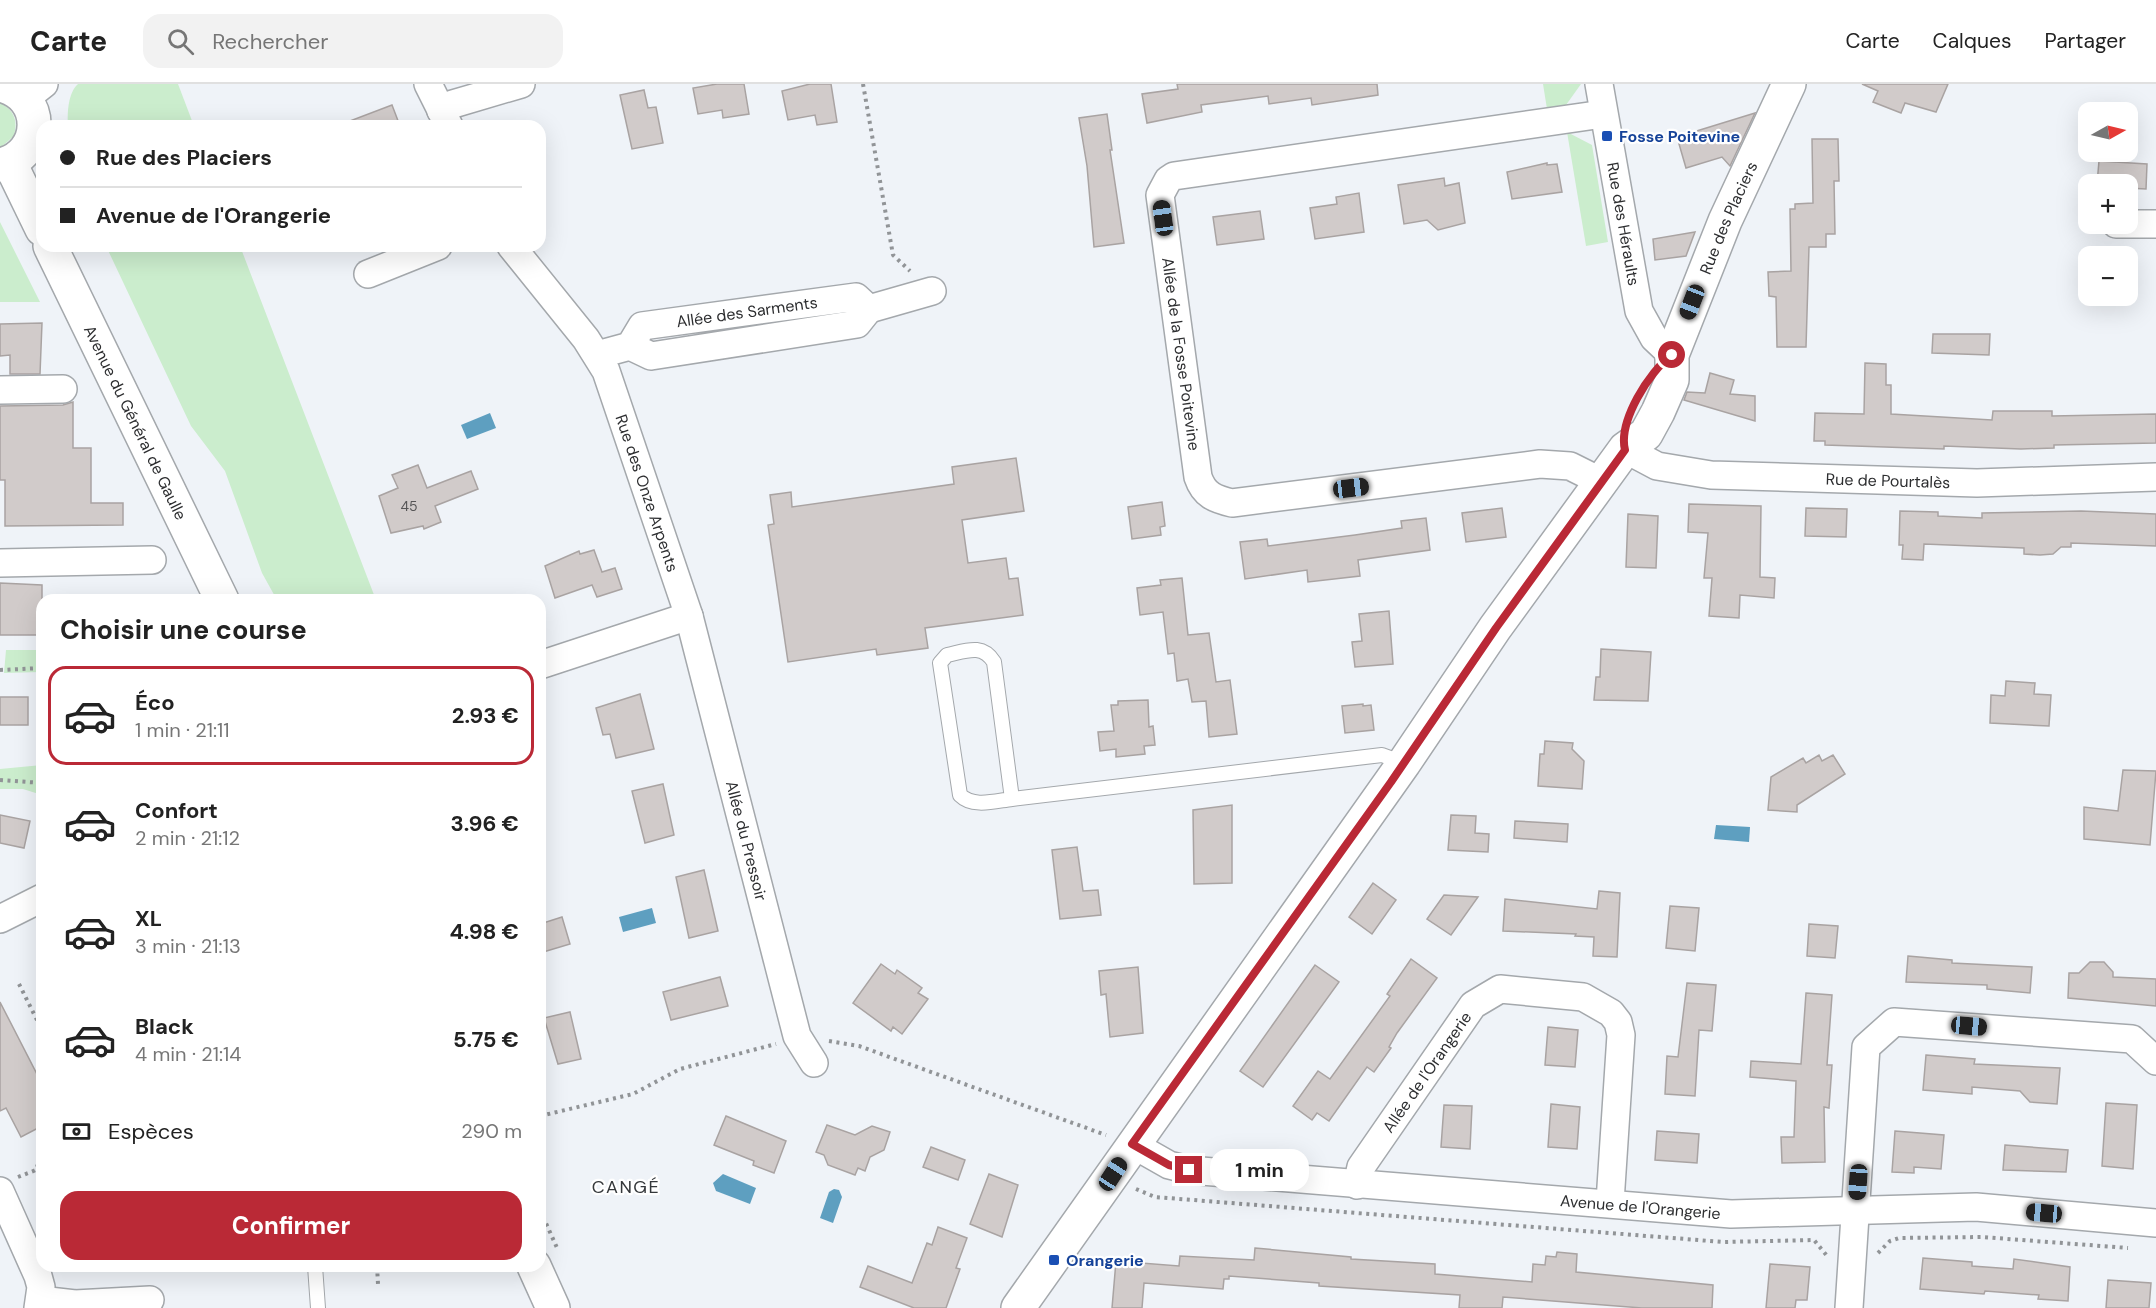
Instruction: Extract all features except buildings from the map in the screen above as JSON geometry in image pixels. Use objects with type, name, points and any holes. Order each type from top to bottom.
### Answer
[{"type":"street","points":[[428,84],[445,118]]},
{"type":"street","points":[[445,118],[453,104],[521,84]]},
{"type":"street","name":"Rue des Héraults","points":[[1599,84],[1639,311],[1653,338],[1672,355]]},
{"type":"street","name":"Rue des Placiers","points":[[1018,1308],[1404,763],[1496,628],[1625,450],[1647,434],[1672,380],[1672,355],[1725,221],[1789,84]]},
{"type":"street","points":[[23,89],[32,110],[33,135],[21,156],[5,164],[36,218]]},
{"type":"street","name":"Allée de la Fosse Poitevine","points":[[1602,482],[1570,466],[1540,464],[1232,503],[1214,499],[1202,489],[1198,477],[1160,195],[1168,180],[1174,176],[1603,114]]},
{"type":"street","points":[[2138,224],[2156,224]]},
{"type":"street","name":"Avenue du Général de Gaulle","points":[[53,252],[219,594]]},
{"type":"street","points":[[368,274],[423,252]]},
{"type":"street","name":"Rue des Onze Arpents","points":[[516,252],[597,355],[615,392],[689,616]]},
{"type":"street","name":"Allée des Sarments","points":[[597,355],[630,346],[651,356],[857,324],[869,309],[932,291]]},
{"type":"street","points":[[0,390],[63,389]]},
{"type":"street","name":"Rue de Pourtalès","points":[[1625,450],[1657,466],[1711,475],[1977,483],[2156,477]]},
{"type":"street","points":[[0,563],[152,560]]},
{"type":"street","points":[[546,663],[689,616]]},
{"type":"street","name":"Allée du Pressoir","points":[[689,616],[798,1036],[814,1063]]},
{"type":"street","points":[[2,912],[36,900]]},
{"type":"street","name":"Allée de l'Orangerie","points":[[1357,1185],[1361,1167],[1473,1005],[1500,989],[1583,996],[1598,1003],[1618,1022],[1621,1035],[1610,1202]]},
{"type":"street","points":[[1848,1308],[1866,1047],[1894,1022],[2132,1039],[2156,1061]]},
{"type":"street","name":"Avenue de l'Orangerie","points":[[1132,1144],[1169,1165],[1189,1170],[1357,1185],[1610,1202],[1731,1214],[1976,1208],[2156,1223]]},
{"type":"street","points":[[4,1186],[36,1271]]},
{"type":"street","points":[[36,1272],[39,1304],[150,1300]]},
{"type":"street","points":[[537,1272],[553,1308]]},
{"type":"lane","points":[[1012,799],[994,662],[984,650],[976,648],[946,654],[940,663],[960,795],[966,801],[975,803],[1012,799],[1382,755],[1404,763]]},
{"type":"lane","points":[[315,1272],[318,1308]]},
{"type":"path","points":[[863,84],[893,255],[932,291]]},
{"type":"path","points":[[0,670],[36,668]]},
{"type":"path","points":[[0,780],[36,783]]},
{"type":"path","points":[[19,984],[36,1018]]},
{"type":"path","points":[[546,1115],[633,1094],[680,1069],[798,1036],[859,1046],[1132,1144]]},
{"type":"path","points":[[4,1186],[36,1170]]},
{"type":"path","points":[[377,1272],[378,1284]]},
{"type":"green space","points":[[78,84],[178,84],[192,120],[68,120],[70,98]]},
{"type":"green space","points":[[1543,84],[1581,84],[1566,105],[1547,109]]},
{"type":"green space","points":[[0,103],[12,112],[15,125],[14,136],[0,148]]},
{"type":"green space","points":[[1567,132],[1592,145],[1608,242],[1586,246]]},
{"type":"green space","points":[[0,222],[40,302],[0,302]]},
{"type":"green space","points":[[109,252],[242,252],[374,594],[274,594],[262,573],[225,471],[191,426]]},
{"type":"green space","points":[[6,650],[36,650],[36,672],[4,673]]},
{"type":"green space","points":[[36,766],[36,793],[23,789],[0,789],[0,769]]},
{"type":"water","points":[[490,413],[496,428],[467,439],[461,425]]},
{"type":"water","points":[[1716,825],[1750,827],[1749,842],[1714,839]]},
{"type":"water","points":[[652,908],[656,923],[623,932],[619,917]]},
{"type":"water","points":[[723,1174],[756,1188],[750,1204],[716,1191],[713,1183]]},
{"type":"water","points":[[834,1189],[839,1190],[842,1197],[833,1223],[820,1218],[829,1192]]},
{"type":"place","name":"Fosse Poitevine","points":[[1607,136]]},
{"type":"place","name":"Orangerie","points":[[1054,1260]]},
{"type":"district","name":"CANGÉ","points":[[626,1187]]},
{"type":"route","points":[[1189,1170],[1169,1165],[1132,1144],[1391,782],[1496,628],[1625,450],[1622,438],[1625,426],[1652,375],[1660,363],[1672,355]]}]
